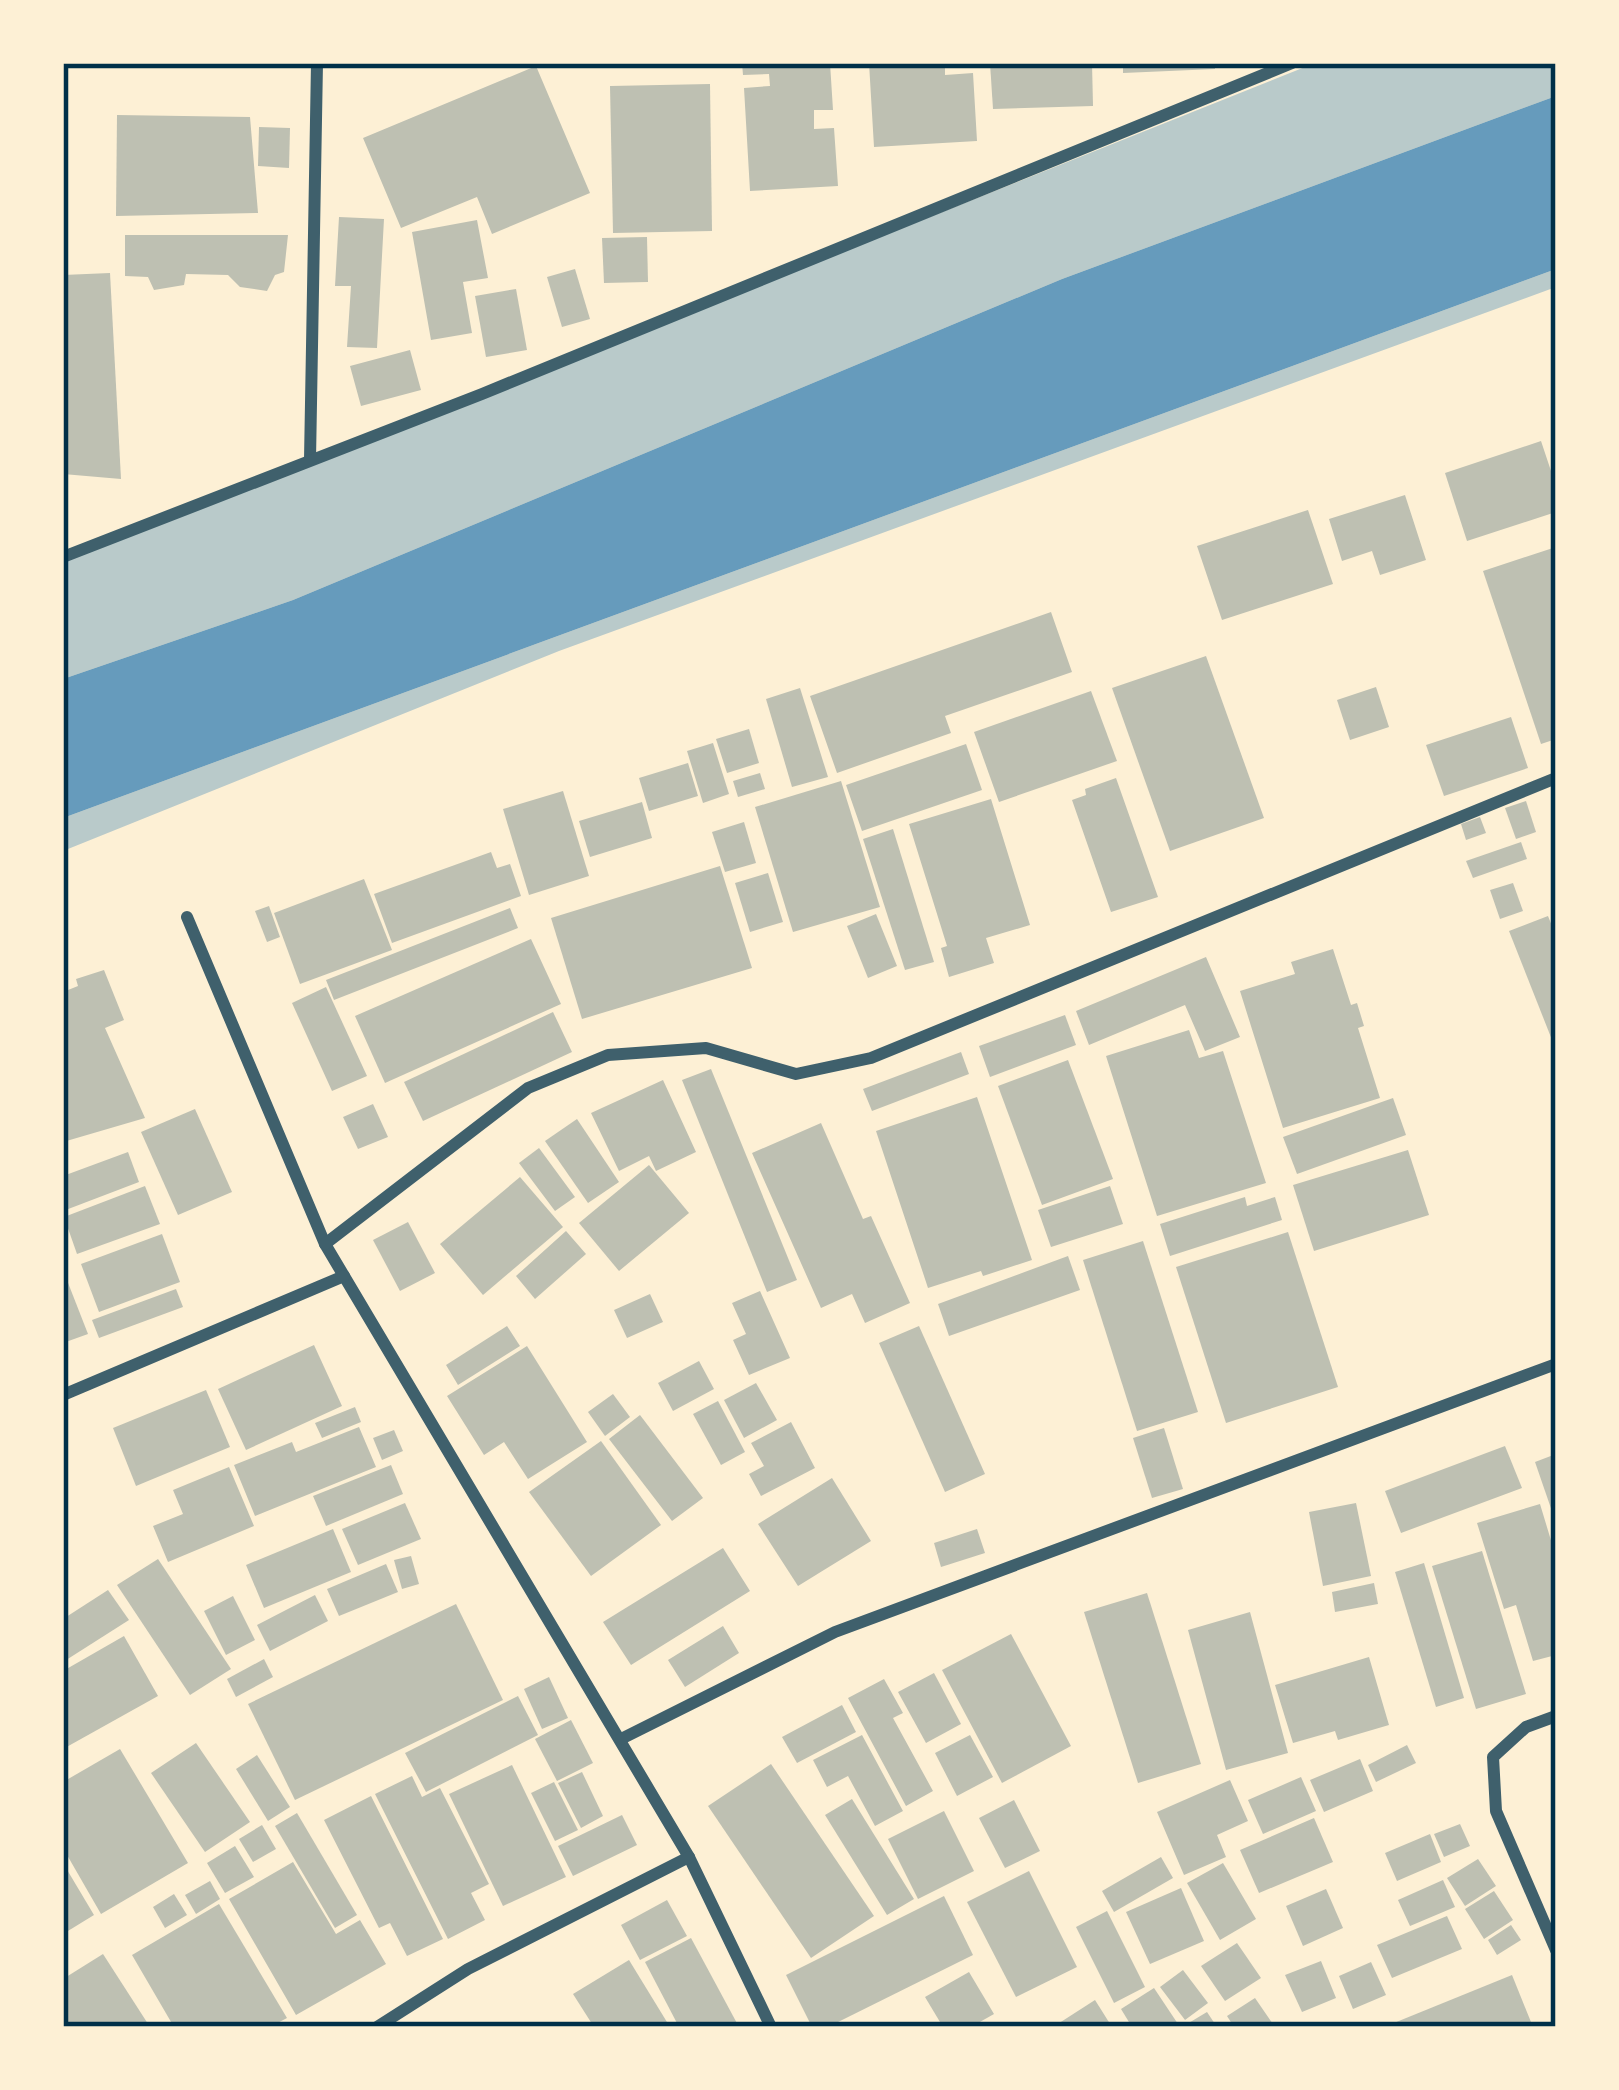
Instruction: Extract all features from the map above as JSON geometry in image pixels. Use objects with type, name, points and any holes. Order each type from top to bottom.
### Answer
[{"type":"street","points":[[310,460],[317,63]]},
{"type":"street","points":[[63,557],[983,192],[1292,63]]},
{"type":"street","points":[[325,1244],[528,1088],[608,1055],[706,1048],[796,1074],[871,1058],[1556,778]]},
{"type":"street","points":[[187,917],[325,1244],[689,1857],[771,2027]]},
{"type":"street","points":[[63,1395],[344,1276]]},
{"type":"street","points":[[621,1738],[835,1633],[1556,1364]]},
{"type":"street","points":[[1556,1716],[1526,1727],[1493,1757],[1496,1811],[1556,1950]]},
{"type":"street","points":[[377,2027],[468,1970],[689,1857]]},
{"type":"shaded area","points":[[1315,63],[1556,63],[1556,96],[1062,279],[293,600],[63,679],[63,551],[291,472]]},
{"type":"shaded area","points":[[1556,269],[1556,287],[559,651],[63,851],[63,818]]},
{"type":"water","points":[[1556,96],[1556,269],[63,818],[63,679],[293,600],[1062,279]]},
{"type":"building","points":[[742,63],[830,63],[833,110],[814,110],[814,129],[834,128],[838,186],[750,191],[744,88],[770,86],[769,74],[743,75]]},
{"type":"building","points":[[869,63],[945,63],[945,75],[973,73],[977,141],[874,147]]},
{"type":"building","points":[[990,63],[1092,63],[1093,106],[993,109]]},
{"type":"building","points":[[1123,63],[1215,63],[1215,69],[1123,73]]},
{"type":"building","points":[[536,66],[590,193],[492,234],[477,197],[401,228],[363,138]]},
{"type":"building","points":[[710,84],[712,231],[613,233],[610,86]]},
{"type":"building","points":[[117,115],[250,117],[258,213],[116,216]]},
{"type":"building","points":[[259,127],[290,128],[289,168],[258,166]]},
{"type":"building","points":[[339,217],[384,219],[377,348],[347,347],[351,286],[335,286]]},
{"type":"building","points":[[477,220],[488,278],[463,282],[472,333],[431,340],[412,232]]},
{"type":"building","points":[[125,235],[288,235],[284,272],[275,275],[267,291],[240,287],[228,275],[186,274],[184,285],[154,290],[148,277],[125,276]]},
{"type":"building","points":[[647,237],[648,282],[604,283],[602,238]]},
{"type":"building","points":[[575,269],[590,319],[562,327],[547,277]]},
{"type":"building","points":[[110,273],[121,479],[63,474],[63,275]]},
{"type":"building","points":[[516,289],[527,350],[486,357],[475,296]]},
{"type":"building","points":[[410,350],[421,390],[361,406],[350,366]]},
{"type":"building","points":[[1541,441],[1556,486],[1556,512],[1467,541],[1445,473]]},
{"type":"building","points":[[1405,495],[1426,560],[1380,575],[1372,551],[1342,561],[1329,519]]},
{"type":"building","points":[[1308,510],[1333,584],[1222,620],[1197,546]]},
{"type":"building","points":[[1556,547],[1556,739],[1541,744],[1483,571]]},
{"type":"building","points":[[1051,612],[1072,672],[945,716],[951,733],[837,773],[810,696]]},
{"type":"building","points":[[1206,656],[1264,818],[1170,851],[1112,688]]},
{"type":"building","points":[[1376,687],[1389,727],[1350,740],[1337,700]]},
{"type":"building","points":[[800,688],[828,777],[792,787],[766,699]]},
{"type":"building","points":[[1091,691],[1117,761],[999,802],[974,732]]},
{"type":"building","points":[[1511,717],[1528,768],[1444,796],[1426,745]]},
{"type":"building","points":[[749,729],[759,763],[727,773],[716,739]]},
{"type":"building","points":[[713,743],[729,794],[703,803],[687,751]]},
{"type":"building","points":[[966,744],[982,790],[862,831],[846,785]]},
{"type":"building","points":[[688,763],[698,796],[649,811],[639,778]]},
{"type":"building","points":[[760,773],[765,789],[738,797],[733,781]]},
{"type":"building","points":[[1116,778],[1158,897],[1111,912],[1072,800],[1086,795],[1085,789]]},
{"type":"building","points":[[841,781],[880,907],[793,932],[755,807]]},
{"type":"building","points":[[563,791],[589,876],[529,895],[503,809]]},
{"type":"building","points":[[991,799],[1030,925],[986,938],[994,963],[949,977],[941,948],[947,946],[909,824]]},
{"type":"building","points":[[1526,801],[1536,832],[1516,839],[1505,808]]},
{"type":"building","points":[[642,802],[652,838],[590,857],[579,821]]},
{"type":"building","points":[[1480,817],[1486,833],[1466,840],[1461,824]]},
{"type":"building","points":[[744,822],[756,863],[725,872],[712,832]]},
{"type":"building","points":[[893,829],[934,962],[905,970],[863,839]]},
{"type":"building","points":[[1521,842],[1527,859],[1473,878],[1466,861]]},
{"type":"building","points":[[491,852],[497,868],[510,864],[521,896],[392,943],[374,894]]},
{"type":"building","points":[[720,866],[752,968],[582,1019],[551,918]]},
{"type":"building","points":[[768,873],[783,922],[750,932],[735,883]]},
{"type":"building","points":[[364,879],[392,950],[300,984],[274,913]]},
{"type":"building","points":[[1513,883],[1523,911],[1500,919],[1490,890]]},
{"type":"building","points":[[269,906],[280,937],[267,942],[255,911]]},
{"type":"building","points":[[510,908],[518,928],[334,1000],[326,980]]},
{"type":"building","points":[[876,914],[897,966],[868,978],[847,926]]},
{"type":"building","points":[[1548,916],[1556,936],[1556,1050],[1509,931]]},
{"type":"building","points":[[531,939],[561,1004],[385,1083],[355,1016]]},
{"type":"building","points":[[1333,949],[1351,1005],[1357,1003],[1364,1026],[1358,1028],[1380,1098],[1283,1128],[1240,991],[1295,974],[1291,962]]},
{"type":"building","points":[[1206,957],[1240,1037],[1205,1051],[1185,1005],[1089,1045],[1076,1011]]},
{"type":"building","points":[[104,970],[124,1020],[105,1028],[145,1118],[63,1142],[63,992],[78,986],[76,979]]},
{"type":"building","points":[[326,987],[367,1076],[332,1091],[292,1003]]},
{"type":"building","points":[[553,1012],[572,1052],[423,1121],[404,1082]]},
{"type":"building","points":[[1065,1015],[1076,1045],[990,1077],[979,1046]]},
{"type":"building","points":[[1189,1030],[1199,1058],[1223,1051],[1266,1183],[1157,1216],[1106,1056]]},
{"type":"building","points":[[961,1052],[969,1074],[872,1111],[863,1089]]},
{"type":"building","points":[[1068,1060],[1113,1179],[1042,1205],[998,1086]]},
{"type":"building","points":[[711,1069],[797,1280],[767,1292],[682,1080]]},
{"type":"building","points":[[663,1080],[696,1152],[656,1171],[649,1156],[619,1171],[591,1113]]},
{"type":"building","points":[[977,1097],[1032,1260],[928,1288],[876,1131]]},
{"type":"building","points":[[1393,1098],[1406,1135],[1297,1174],[1283,1137]]},
{"type":"building","points":[[373,1104],[388,1137],[358,1149],[343,1117]]},
{"type":"building","points":[[195,1109],[232,1192],[178,1215],[141,1132]]},
{"type":"building","points":[[577,1119],[619,1182],[588,1203],[545,1141]]},
{"type":"building","points":[[821,1123],[863,1219],[871,1216],[910,1303],[865,1323],[852,1294],[821,1308],[752,1153]]},
{"type":"building","points":[[539,1148],[575,1197],[555,1211],[519,1163]]},
{"type":"building","points":[[1408,1150],[1429,1215],[1314,1251],[1293,1185]]},
{"type":"building","points":[[128,1152],[139,1182],[63,1211],[63,1176]]},
{"type":"building","points":[[649,1165],[689,1213],[619,1271],[579,1223]]},
{"type":"building","points":[[520,1177],[563,1227],[483,1295],[440,1244]]},
{"type":"building","points":[[145,1186],[160,1224],[77,1254],[64,1217]]},
{"type":"building","points":[[1110,1186],[1123,1224],[1051,1247],[1038,1210]]},
{"type":"building","points":[[1245,1197],[1247,1206],[1275,1197],[1282,1220],[1170,1256],[1160,1224]]},
{"type":"building","points":[[408,1222],[435,1273],[400,1291],[373,1240]]},
{"type":"building","points":[[566,1231],[586,1254],[535,1299],[516,1276]]},
{"type":"building","points":[[1288,1232],[1338,1387],[1226,1423],[1176,1267]]},
{"type":"building","points":[[162,1234],[180,1282],[99,1312],[81,1264]]},
{"type":"building","points":[[1143,1241],[1198,1412],[1137,1431],[1083,1260]]},
{"type":"building","points":[[1068,1256],[1080,1290],[949,1336],[938,1304]]},
{"type":"building","points":[[63,1270],[88,1334],[63,1343]]},
{"type":"building","points":[[176,1289],[183,1307],[99,1338],[92,1320]]},
{"type":"building","points":[[760,1291],[790,1358],[749,1375],[733,1340],[746,1334],[732,1303]]},
{"type":"building","points":[[650,1294],[663,1322],[627,1338],[614,1310]]},
{"type":"building","points":[[507,1326],[520,1346],[458,1385],[446,1365]]},
{"type":"building","points":[[919,1326],[985,1474],[945,1492],[879,1343]]},
{"type":"building","points":[[314,1345],[342,1406],[246,1450],[218,1389]]},
{"type":"building","points":[[527,1346],[587,1442],[528,1479],[504,1442],[484,1455],[447,1396]]},
{"type":"building","points":[[699,1361],[714,1389],[673,1411],[658,1383]]},
{"type":"building","points":[[756,1383],[777,1420],[744,1438],[724,1400]]},
{"type":"building","points":[[206,1390],[230,1447],[136,1486],[113,1428]]},
{"type":"building","points":[[613,1394],[630,1417],[605,1436],[588,1412]]},
{"type":"building","points":[[718,1401],[745,1452],[721,1465],[693,1414]]},
{"type":"building","points":[[355,1407],[361,1422],[322,1438],[315,1423]]},
{"type":"building","points":[[640,1415],[703,1498],[672,1521],[609,1439]]},
{"type":"building","points":[[791,1422],[815,1468],[761,1496],[749,1474],[764,1466],[751,1443]]},
{"type":"building","points":[[359,1427],[376,1467],[255,1516],[234,1465],[292,1442],[296,1452]]},
{"type":"building","points":[[1164,1428],[1183,1489],[1152,1498],[1133,1438]]},
{"type":"building","points":[[394,1430],[403,1451],[382,1460],[373,1438]]},
{"type":"building","points":[[601,1441],[661,1525],[591,1576],[529,1492]]},
{"type":"building","points":[[1505,1446],[1522,1488],[1401,1533],[1385,1491]]},
{"type":"building","points":[[1556,1454],[1556,1520],[1555,1520],[1535,1462]]},
{"type":"building","points":[[391,1465],[403,1494],[326,1526],[313,1496]]},
{"type":"building","points":[[229,1467],[254,1526],[168,1562],[153,1526],[183,1514],[173,1490]]},
{"type":"building","points":[[832,1478],[871,1541],[798,1586],[758,1524]]},
{"type":"building","points":[[405,1503],[421,1539],[358,1565],[342,1529]]},
{"type":"building","points":[[1356,1503],[1371,1576],[1323,1586],[1309,1512]]},
{"type":"building","points":[[1540,1504],[1556,1557],[1556,1655],[1533,1661],[1516,1605],[1504,1609],[1477,1523]]},
{"type":"building","points":[[333,1529],[351,1572],[264,1608],[246,1565]]},
{"type":"building","points":[[977,1529],[985,1553],[941,1567],[934,1543]]},
{"type":"building","points":[[723,1548],[750,1591],[631,1665],[603,1622]]},
{"type":"building","points":[[1482,1551],[1526,1694],[1476,1709],[1432,1566]]},
{"type":"building","points":[[411,1556],[419,1584],[402,1589],[394,1560]]},
{"type":"building","points":[[158,1559],[231,1669],[190,1695],[117,1585]]},
{"type":"building","points":[[1424,1563],[1464,1698],[1436,1707],[1395,1572]]},
{"type":"building","points":[[386,1564],[398,1592],[339,1616],[327,1589]]},
{"type":"building","points":[[1374,1583],[1378,1604],[1335,1612],[1332,1592]]},
{"type":"building","points":[[108,1590],[129,1620],[63,1662],[63,1619]]},
{"type":"building","points":[[1147,1593],[1201,1764],[1138,1783],[1084,1612]]},
{"type":"building","points":[[315,1595],[328,1621],[270,1651],[257,1625]]},
{"type":"building","points":[[233,1596],[255,1640],[226,1655],[204,1611]]},
{"type":"building","points":[[456,1604],[503,1700],[295,1800],[248,1704]]},
{"type":"building","points":[[1250,1612],[1288,1753],[1226,1770],[1188,1630]]},
{"type":"building","points":[[723,1626],[739,1653],[685,1687],[668,1660]]},
{"type":"building","points":[[1011,1634],[1071,1746],[1002,1783],[942,1670]]},
{"type":"building","points":[[124,1636],[158,1696],[63,1749],[63,1671]]},
{"type":"building","points":[[1369,1657],[1389,1725],[1338,1740],[1335,1731],[1293,1743],[1275,1685]]},
{"type":"building","points":[[264,1659],[273,1677],[236,1697],[227,1679]]},
{"type":"building","points":[[934,1673],[961,1724],[926,1743],[898,1692]]},
{"type":"building","points":[[549,1677],[568,1718],[542,1729],[524,1689]]},
{"type":"building","points":[[884,1679],[903,1713],[893,1718],[933,1791],[906,1806],[848,1698]]},
{"type":"building","points":[[518,1696],[538,1735],[426,1792],[405,1753]]},
{"type":"building","points":[[842,1705],[856,1732],[797,1763],[782,1737]]},
{"type":"building","points":[[571,1720],[593,1763],[557,1781],[535,1739]]},
{"type":"building","points":[[862,1735],[903,1811],[875,1826],[848,1776],[827,1787],[813,1760]]},
{"type":"building","points":[[970,1735],[993,1777],[957,1796],[935,1753]]},
{"type":"building","points":[[196,1743],[250,1822],[205,1852],[151,1773]]},
{"type":"building","points":[[1407,1745],[1416,1763],[1376,1782],[1368,1765]]},
{"type":"building","points":[[120,1749],[188,1863],[101,1914],[63,1848],[63,1782]]},
{"type":"building","points":[[257,1755],[290,1807],[268,1821],[236,1769]]},
{"type":"building","points":[[1360,1759],[1373,1791],[1324,1812],[1310,1780]]},
{"type":"building","points":[[771,1764],[874,1916],[811,1958],[708,1806]]},
{"type":"building","points":[[512,1765],[566,1877],[503,1906],[449,1794]]},
{"type":"building","points":[[582,1772],[603,1816],[581,1828],[558,1783]]},
{"type":"building","points":[[412,1776],[422,1797],[440,1788],[489,1884],[471,1893],[485,1920],[448,1939],[375,1794]]},
{"type":"building","points":[[1301,1777],[1316,1811],[1263,1834],[1248,1800]]},
{"type":"building","points":[[1230,1780],[1248,1821],[1217,1835],[1226,1857],[1184,1875],[1157,1812]]},
{"type":"building","points":[[554,1782],[578,1830],[555,1841],[531,1793]]},
{"type":"building","points":[[371,1796],[443,1939],[407,1956],[390,1923],[379,1928],[324,1820]]},
{"type":"building","points":[[852,1799],[914,1899],[887,1915],[825,1815]]},
{"type":"building","points":[[1014,1800],[1040,1851],[1005,1868],[979,1818]]},
{"type":"building","points":[[944,1811],[974,1871],[918,1899],[888,1839]]},
{"type":"building","points":[[297,1813],[357,1915],[335,1928],[275,1826]]},
{"type":"building","points":[[622,1815],[637,1845],[573,1876],[558,1846]]},
{"type":"building","points":[[1314,1818],[1333,1862],[1259,1893],[1240,1850]]},
{"type":"building","points":[[1460,1824],[1470,1846],[1444,1857],[1434,1834]]},
{"type":"building","points":[[262,1825],[276,1849],[253,1862],[239,1839]]},
{"type":"building","points":[[1430,1834],[1441,1862],[1397,1881],[1385,1853]]},
{"type":"building","points":[[235,1846],[254,1877],[225,1893],[207,1863]]},
{"type":"building","points":[[1161,1857],[1173,1878],[1114,1912],[1102,1891]]},
{"type":"building","points":[[1478,1859],[1496,1886],[1465,1906],[1447,1878]]},
{"type":"building","points":[[293,1862],[336,1934],[360,1920],[386,1964],[296,2015],[229,1899]]},
{"type":"building","points":[[63,1863],[94,1915],[63,1934]]},
{"type":"building","points":[[1223,1863],[1256,1919],[1220,1940],[1187,1883]]},
{"type":"building","points":[[1029,1871],[1077,1967],[1016,1997],[967,1902]]},
{"type":"building","points":[[1443,1880],[1455,1907],[1410,1926],[1398,1900]]},
{"type":"building","points":[[210,1881],[220,1899],[196,1914],[185,1895]]},
{"type":"building","points":[[1181,1888],[1204,1941],[1150,1964],[1126,1912]]},
{"type":"building","points":[[1326,1889],[1343,1928],[1303,1946],[1286,1906]]},
{"type":"building","points":[[1494,1891],[1513,1920],[1484,1939],[1465,1909]]},
{"type":"building","points":[[174,1894],[187,1915],[165,1928],[153,1907]]},
{"type":"building","points":[[944,1896],[973,1955],[828,2027],[812,2027],[786,1975]]},
{"type":"building","points":[[667,1900],[687,1936],[640,1960],[621,1925]]},
{"type":"building","points":[[219,1904],[287,2018],[270,2027],[174,2027],[132,1955]]},
{"type":"building","points":[[1107,1911],[1145,1987],[1114,2003],[1076,1927]]},
{"type":"building","points":[[1447,1916],[1462,1949],[1392,1978],[1377,1945]]},
{"type":"building","points":[[1511,1925],[1521,1940],[1497,1955],[1488,1940]]},
{"type":"building","points":[[691,1938],[739,2027],[679,2027],[645,1962]]},
{"type":"building","points":[[1237,1943],[1261,1978],[1225,2001],[1201,1966]]},
{"type":"building","points":[[103,1954],[150,2027],[63,2027],[63,1979]]},
{"type":"building","points":[[629,1960],[670,2027],[594,2027],[573,1994]]},
{"type":"building","points":[[1321,1961],[1336,1998],[1302,2012],[1285,1975]]},
{"type":"building","points":[[1371,1962],[1386,1995],[1353,2009],[1339,1976]]},
{"type":"building","points":[[1183,1970],[1208,2003],[1185,2020],[1160,1987]]},
{"type":"building","points":[[969,1972],[994,2014],[971,2027],[943,2027],[925,1997]]},
{"type":"building","points":[[1512,1975],[1533,2027],[1384,2027]]},
{"type":"building","points":[[1154,1988],[1180,2027],[1132,2027],[1121,2009]]},
{"type":"building","points":[[1255,1998],[1275,2027],[1234,2027],[1227,2016]]},
{"type":"building","points":[[1095,2000],[1112,2027],[1053,2027]]},
{"type":"building","points":[[1207,2012],[1217,2027],[1182,2027]]}]
